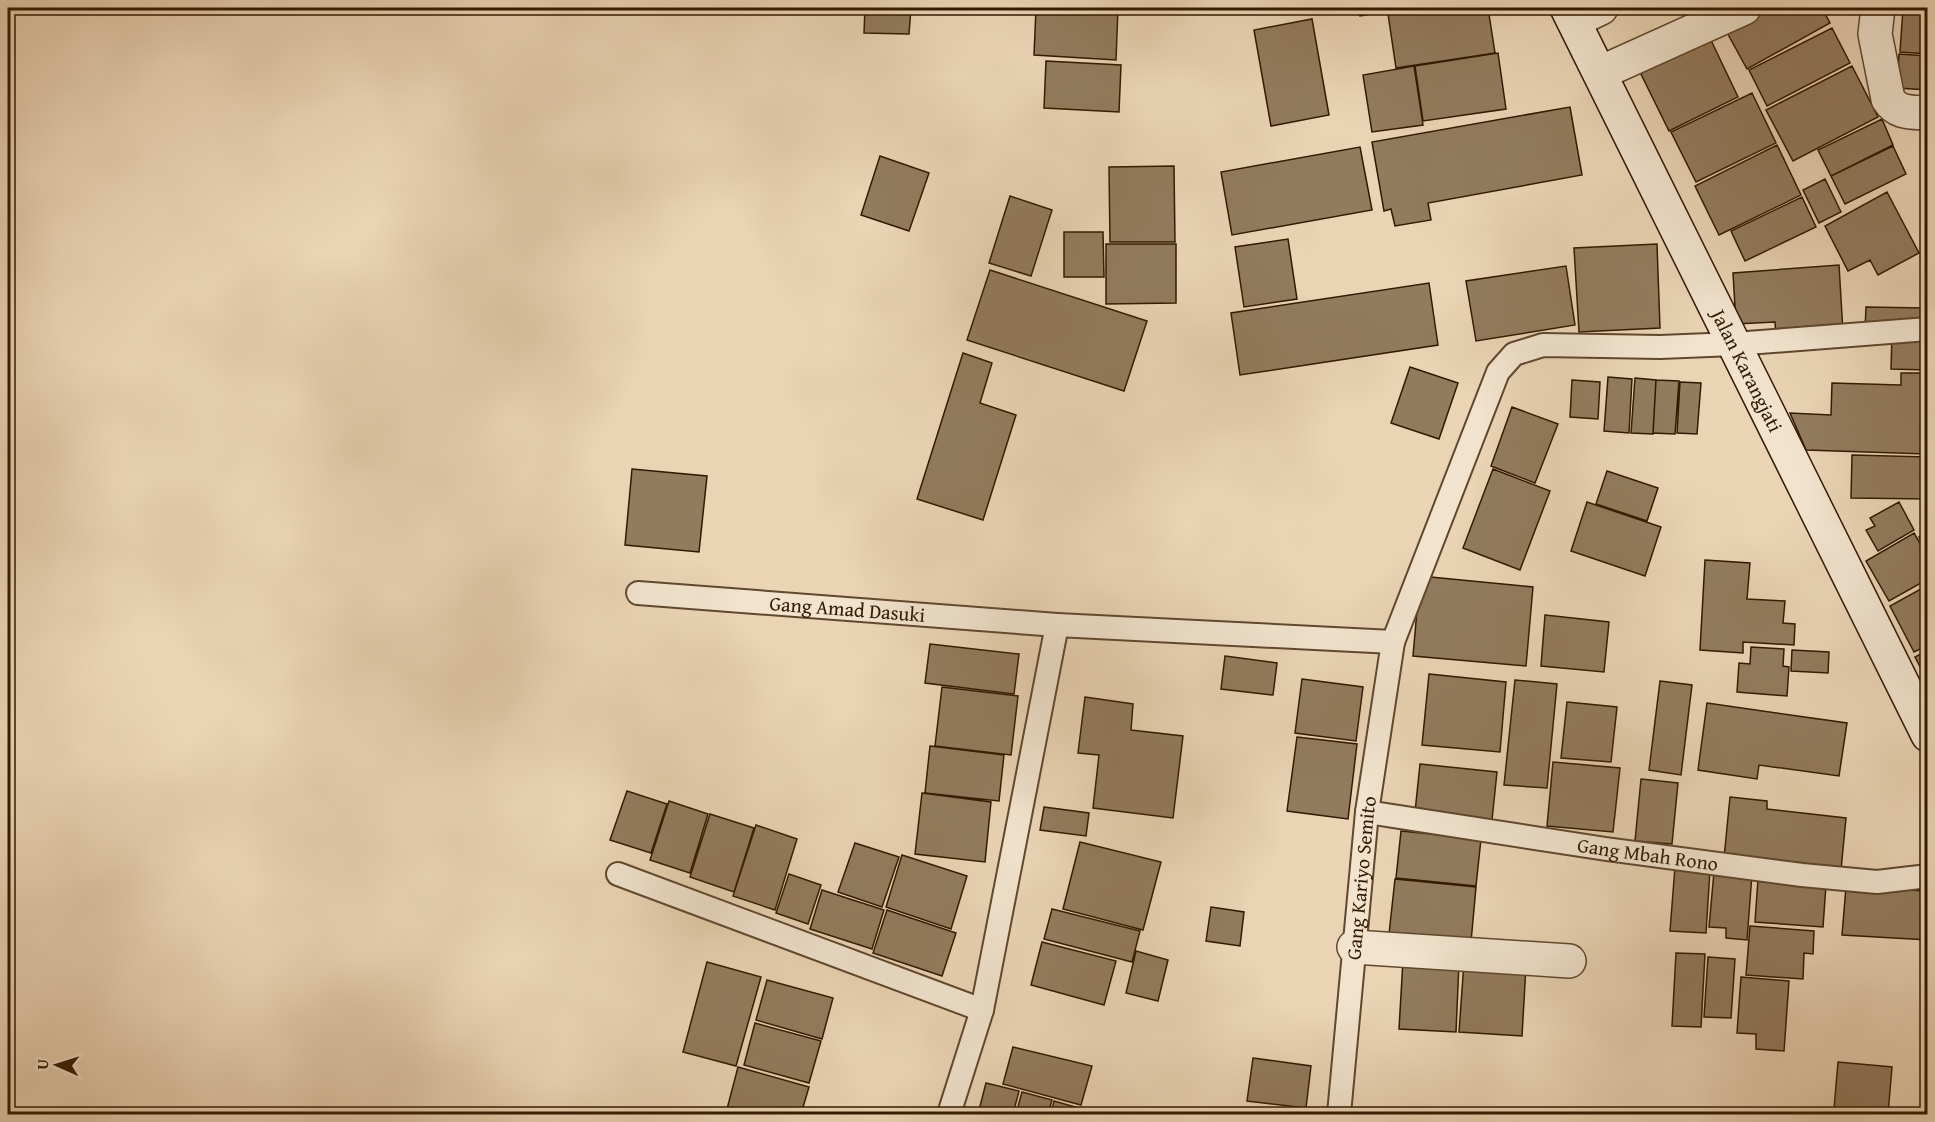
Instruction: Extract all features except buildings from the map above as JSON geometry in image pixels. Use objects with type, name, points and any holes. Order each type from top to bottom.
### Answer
[{"type":"street","points":[[1600,73],[1744,8]]},
{"type":"street","points":[[1857,8],[1876,21],[1888,99],[1893,106],[1902,111],[1928,112]]},
{"type":"street","name":"Jalan Karangjati","points":[[1581,12],[1600,73],[1928,735]]},
{"type":"street","points":[[1354,947],[1569,961]]},
{"type":"lane","name":"Gang Kariyo Semito","points":[[1339,1114],[1367,812],[1393,642],[1498,372],[1514,354],[1543,345],[1660,347],[1734,344],[1928,329]]},
{"type":"lane","name":"Gang Amad Dasuki","points":[[638,592],[1057,625],[1393,642]]},
{"type":"lane","points":[[949,1114],[982,1010],[1057,625]]},
{"type":"lane","name":"Gang Mbah Rono","points":[[1367,812],[1606,849],[1802,876],[1877,882],[1928,876]]},
{"type":"lane","points":[[618,874],[982,1010]]}]
